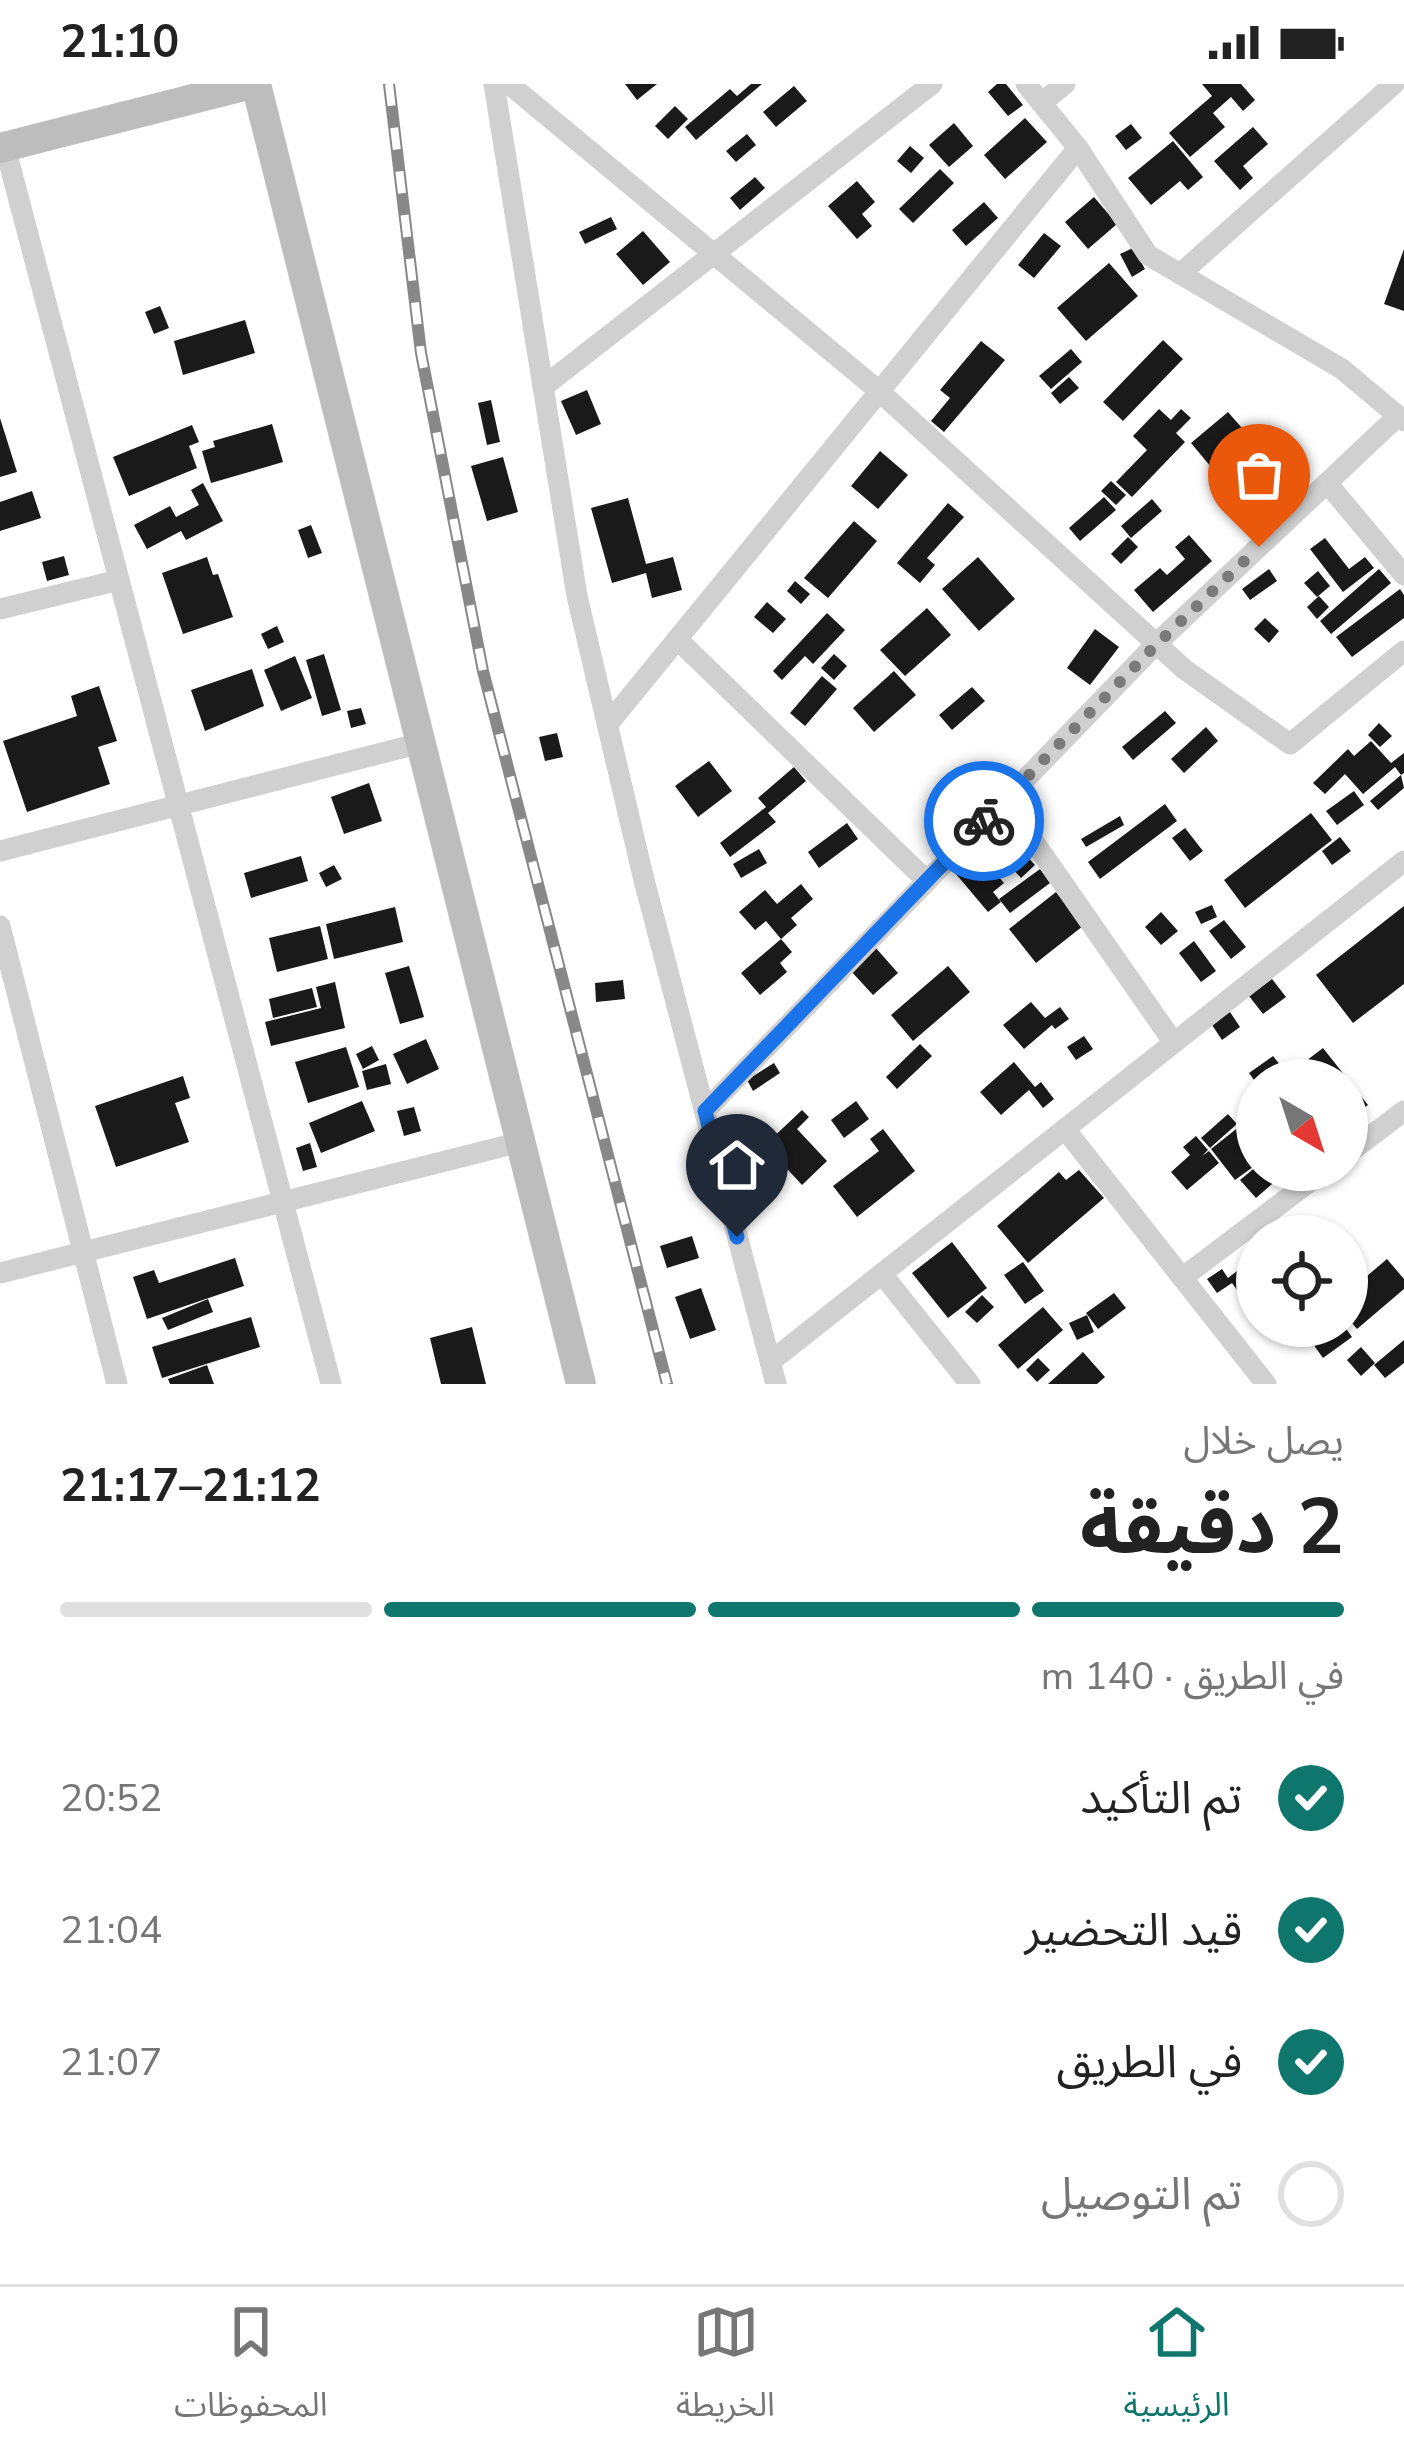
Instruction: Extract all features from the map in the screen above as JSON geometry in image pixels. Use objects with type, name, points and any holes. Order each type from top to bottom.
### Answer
[{"type":"street","points":[[331,1384],[2,147],[254,84],[581,1384]]},
{"type":"street","points":[[494,84],[578,596],[773,1373],[882,1274],[1404,861]]},
{"type":"street","points":[[509,84],[879,391],[1184,668],[1290,744],[1404,651]]},
{"type":"street","points":[[543,387],[932,84]]},
{"type":"street","points":[[705,1111],[1157,644],[1401,419],[1342,369],[1148,256],[1078,148],[1025,84]]},
{"type":"street","points":[[1041,103],[1065,84]]},
{"type":"street","points":[[1180,274],[1394,84]]},
{"type":"street","points":[[608,724],[1078,148]]},
{"type":"street","points":[[1328,483],[1404,575]]},
{"type":"street","points":[[0,610],[119,580]]},
{"type":"street","points":[[677,639],[927,881]]},
{"type":"street","points":[[0,850],[421,743]]},
{"type":"street","points":[[1005,800],[1174,1043]]},
{"type":"street","points":[[0,926],[118,1384]]},
{"type":"street","points":[[1368,1138],[1404,1111]]},
{"type":"street","points":[[1065,1130],[1266,1384]]},
{"type":"street","points":[[0,1273],[520,1142]]},
{"type":"street","points":[[1182,1278],[1297,1191]]},
{"type":"street","points":[[882,1274],[970,1384]]},
{"type":"building","points":[[625,84],[657,84],[637,100]]},
{"type":"building","points":[[751,84],[762,84],[696,140],[685,127],[730,89],[737,96]]},
{"type":"building","points":[[997,84],[1006,84],[1023,105],[1008,116],[988,92]]},
{"type":"building","points":[[1202,84],[1241,84],[1255,100],[1243,111],[1231,97],[1213,113],[1225,127],[1190,157],[1169,133],[1212,96]]},
{"type":"building","points":[[794,86],[807,101],[776,127],[763,112]]},
{"type":"building","points":[[675,106],[688,119],[668,139],[655,126]]},
{"type":"building","points":[[1025,118],[1047,142],[1005,179],[984,155]]},
{"type":"building","points":[[954,123],[973,146],[949,167],[929,145]]},
{"type":"building","points":[[1131,124],[1142,138],[1126,150],[1115,136]]},
{"type":"building","points":[[1253,127],[1268,144],[1243,166],[1253,178],[1240,190],[1214,161]]},
{"type":"building","points":[[747,134],[756,145],[736,162],[726,151]]},
{"type":"building","points":[[1173,141],[1203,177],[1188,190],[1180,181],[1151,205],[1128,178]]},
{"type":"building","points":[[910,146],[924,158],[911,173],[897,161]]},
{"type":"building","points":[[940,169],[954,183],[913,223],[899,209]]},
{"type":"building","points":[[755,177],[765,188],[740,210],[730,198]]},
{"type":"building","points":[[857,181],[875,202],[862,214],[872,226],[857,239],[828,206]]},
{"type":"building","points":[[1094,197],[1117,224],[1088,249],[1065,222]]},
{"type":"building","points":[[984,202],[998,218],[966,246],[952,230]]},
{"type":"building","points":[[611,217],[617,229],[585,244],[579,232]]},
{"type":"building","points":[[643,231],[670,262],[643,285],[616,254]]},
{"type":"building","points":[[1044,233],[1061,246],[1034,278],[1018,265]]},
{"type":"building","points":[[1133,248],[1145,269],[1132,277],[1120,254]]},
{"type":"building","points":[[1404,249],[1404,311],[1384,304]]},
{"type":"building","points":[[1109,263],[1138,296],[1086,341],[1057,308]]},
{"type":"building","points":[[160,306],[169,328],[154,334],[145,312]]},
{"type":"building","points":[[245,320],[255,353],[183,375],[174,341]]},
{"type":"building","points":[[1163,340],[1183,359],[1123,421],[1103,402]]},
{"type":"building","points":[[981,341],[1005,360],[944,432],[931,421],[950,398],[940,390]]},
{"type":"building","points":[[1071,349],[1082,362],[1051,389],[1039,376]]},
{"type":"building","points":[[1069,377],[1079,388],[1060,404],[1051,393]]},
{"type":"building","points":[[587,390],[601,424],[576,435],[561,401]]},
{"type":"building","points":[[491,400],[500,442],[487,445],[478,403]]},
{"type":"building","points":[[1159,409],[1171,420],[1181,409],[1191,418],[1176,433],[1185,442],[1132,497],[1116,482],[1147,450],[1133,436]]},
{"type":"building","points":[[1228,412],[1248,435],[1211,467],[1191,443]]},
{"type":"building","points":[[0,418],[17,472],[0,477]]},
{"type":"building","points":[[272,424],[283,462],[211,483],[202,451],[215,447],[213,441]]},
{"type":"building","points":[[192,425],[199,442],[189,446],[197,468],[129,496],[113,457]]},
{"type":"building","points":[[880,451],[908,475],[878,509],[851,486]]},
{"type":"building","points":[[503,457],[518,512],[487,521],[471,466]]},
{"type":"building","points":[[1111,481],[1126,495],[1116,505],[1101,491]]},
{"type":"building","points":[[203,483],[223,521],[186,540],[181,531],[147,549],[134,525],[170,506],[176,517],[199,505],[191,490]]},
{"type":"building","points":[[32,491],[41,518],[0,531],[0,502]]},
{"type":"building","points":[[1104,497],[1116,510],[1080,541],[1069,528]]},
{"type":"building","points":[[628,498],[646,564],[673,557],[682,590],[652,598],[646,573],[612,583],[591,508]]},
{"type":"building","points":[[1152,499],[1162,511],[1131,538],[1121,526]]},
{"type":"building","points":[[948,503],[964,517],[927,558],[935,565],[920,583],[897,563]]},
{"type":"building","points":[[854,521],[877,541],[828,598],[804,578]]},
{"type":"building","points":[[311,525],[322,553],[308,558],[298,530]]},
{"type":"building","points":[[1189,535],[1212,561],[1153,612],[1134,590],[1160,568],[1167,575],[1185,559],[1175,547]]},
{"type":"building","points":[[1128,537],[1138,547],[1121,564],[1111,554]]},
{"type":"building","points":[[1325,538],[1349,569],[1365,557],[1374,568],[1343,592],[1310,549]]},
{"type":"building","points":[[64,556],[69,575],[47,581],[42,562]]},
{"type":"building","points":[[207,557],[233,617],[183,634],[162,573]]},
{"type":"building","points":[[978,557],[1015,599],[979,631],[942,589]]},
{"type":"building","points":[[1269,569],[1277,581],[1250,600],[1242,589]]},
{"type":"building","points":[[1379,569],[1391,583],[1331,634],[1320,621]]},
{"type":"building","points":[[1318,571],[1330,586],[1317,597],[1304,583]]},
{"type":"building","points":[[795,581],[810,594],[801,604],[787,591]]},
{"type":"building","points":[[1400,589],[1404,618],[1352,657],[1336,637]]},
{"type":"building","points":[[1319,596],[1329,607],[1317,619],[1307,607]]},
{"type":"building","points":[[767,602],[786,619],[773,633],[754,617]]},
{"type":"building","points":[[927,608],[951,635],[905,676],[880,650]]},
{"type":"building","points":[[827,613],[845,630],[813,664],[805,656],[782,680],[773,671]]},
{"type":"building","points":[[1265,618],[1279,631],[1269,643],[1254,629]]},
{"type":"building","points":[[277,626],[284,642],[268,649],[261,634]]},
{"type":"building","points":[[1095,629],[1119,647],[1090,685],[1067,668]]},
{"type":"building","points":[[324,654],[341,710],[322,716],[306,660]]},
{"type":"building","points":[[834,654],[847,666],[834,680],[821,668]]},
{"type":"building","points":[[295,656],[312,698],[281,711],[264,670]]},
{"type":"building","points":[[252,669],[264,706],[205,731],[191,690]]},
{"type":"building","points":[[894,671],[916,695],[874,732],[853,708]]},
{"type":"building","points":[[822,676],[837,689],[805,726],[790,713]]},
{"type":"building","points":[[99,686],[117,741],[98,747],[110,784],[27,812],[3,741],[77,716],[71,696]]},
{"type":"building","points":[[972,687],[985,701],[952,730],[939,715]]},
{"type":"building","points":[[361,708],[366,724],[351,728],[347,711]]},
{"type":"building","points":[[1165,711],[1176,723],[1133,760],[1122,747]]},
{"type":"building","points":[[1379,723],[1392,736],[1380,747],[1368,735]]},
{"type":"building","points":[[1206,727],[1218,741],[1184,773],[1171,759]]},
{"type":"building","points":[[557,733],[563,757],[545,761],[539,737]]},
{"type":"building","points":[[1371,741],[1391,763],[1404,753],[1404,773],[1395,767],[1363,794],[1345,774],[1325,794],[1313,783],[1348,749],[1354,756]]},
{"type":"building","points":[[709,761],[732,791],[698,817],[675,786]]},
{"type":"building","points":[[794,767],[806,781],[768,813],[776,822],[730,857],[720,843],[766,807],[758,798]]},
{"type":"building","points":[[1401,775],[1404,788],[1378,810],[1370,801]]},
{"type":"building","points":[[369,783],[382,821],[344,834],[331,797]]},
{"type":"building","points":[[1354,791],[1364,805],[1337,825],[1326,811]]},
{"type":"building","points":[[1165,804],[1177,821],[1100,879],[1088,862]]},
{"type":"building","points":[[1311,813],[1332,840],[1245,908],[1224,880]]},
{"type":"building","points":[[1120,816],[1124,825],[1086,847],[1081,839]]},
{"type":"building","points":[[847,823],[858,839],[819,868],[808,852]]},
{"type":"building","points":[[1185,828],[1203,851],[1190,861],[1172,838]]},
{"type":"building","points":[[1340,837],[1351,851],[1332,865],[1322,851]]},
{"type":"building","points":[[759,849],[767,863],[741,878],[733,864]]},
{"type":"building","points":[[1022,851],[1035,865],[1021,878],[1008,864]]},
{"type":"building","points":[[979,854],[1004,883],[993,892],[1001,902],[988,912],[956,874]]},
{"type":"building","points":[[301,856],[308,881],[251,898],[244,873]]},
{"type":"building","points":[[334,865],[342,879],[326,887],[319,873]]},
{"type":"building","points":[[1040,869],[1050,883],[1010,913],[999,899]]},
{"type":"building","points":[[801,884],[813,899],[791,918],[797,925],[781,939],[766,921],[755,930],[739,912],[765,890],[777,904]]},
{"type":"building","points":[[1056,892],[1083,926],[1036,963],[1009,929]]},
{"type":"building","points":[[1212,905],[1217,917],[1201,924],[1195,912]]},
{"type":"building","points":[[1404,906],[1404,984],[1353,1023],[1316,975]]},
{"type":"building","points":[[395,907],[403,942],[334,959],[326,924]]},
{"type":"building","points":[[1161,912],[1178,931],[1161,945],[1145,927]]},
{"type":"building","points":[[1224,920],[1246,947],[1231,959],[1209,931]]},
{"type":"building","points":[[320,926],[328,959],[277,972],[269,938]]},
{"type":"building","points":[[781,939],[792,952],[780,963],[787,972],[760,995],[741,973]]},
{"type":"building","points":[[1194,941],[1216,971],[1201,982],[1179,953]]},
{"type":"building","points":[[875,947],[898,973],[873,995],[850,970]]},
{"type":"building","points":[[409,966],[424,1017],[400,1024],[385,973]]},
{"type":"building","points":[[948,966],[970,992],[913,1041],[891,1015]]},
{"type":"building","points":[[1272,979],[1286,997],[1263,1014],[1249,996]]},
{"type":"building","points":[[623,980],[625,999],[596,1002],[595,983]]},
{"type":"building","points":[[335,982],[345,1028],[271,1046],[265,1022],[321,1008],[316,987]]},
{"type":"building","points":[[312,988],[317,1007],[273,1018],[269,999]]},
{"type":"building","points":[[1031,1002],[1045,1018],[1060,1007],[1069,1019],[1055,1029],[1052,1025],[1024,1049],[1003,1025]]},
{"type":"building","points":[[1230,1012],[1240,1027],[1222,1040],[1212,1025]]},
{"type":"building","points":[[1084,1036],[1093,1049],[1076,1060],[1067,1047]]},
{"type":"building","points":[[426,1039],[439,1069],[407,1084],[393,1054]]},
{"type":"building","points":[[920,1044],[932,1056],[897,1089],[886,1077]]},
{"type":"building","points":[[372,1046],[379,1060],[363,1069],[356,1054]]},
{"type":"building","points":[[346,1047],[359,1087],[308,1103],[295,1062]]},
{"type":"building","points":[[1323,1048],[1332,1059],[1309,1059]]},
{"type":"building","points":[[1014,1062],[1035,1087],[1041,1082],[1054,1099],[1043,1108],[1029,1090],[1001,1115],[980,1092]]},
{"type":"building","points":[[774,1063],[780,1073],[753,1091],[747,1080]]},
{"type":"building","points":[[386,1064],[391,1084],[367,1090],[362,1071]]},
{"type":"building","points":[[183,1076],[190,1098],[175,1103],[189,1142],[116,1167],[95,1106]]},
{"type":"building","points":[[362,1101],[375,1131],[321,1153],[309,1123]]},
{"type":"building","points":[[856,1101],[869,1119],[844,1138],[831,1120]]},
{"type":"building","points":[[414,1107],[421,1131],[404,1136],[397,1111]]},
{"type":"building","points":[[802,1110],[809,1117],[797,1129],[827,1161],[802,1185],[765,1145]]},
{"type":"building","points":[[1228,1114],[1236,1123],[1210,1148],[1201,1138]]},
{"type":"building","points":[[883,1129],[915,1171],[857,1217],[833,1186],[879,1151],[870,1139]]},
{"type":"building","points":[[1236,1129],[1236,1179],[1235,1180],[1211,1149]]},
{"type":"building","points":[[1196,1136],[1208,1150],[1202,1156],[1209,1151],[1219,1163],[1187,1190],[1171,1172],[1190,1155],[1183,1147]]},
{"type":"building","points":[[310,1143],[317,1167],[303,1171],[296,1148]]},
{"type":"building","points":[[1079,1170],[1104,1198],[1028,1263],[997,1226],[1059,1172],[1066,1180]]},
{"type":"building","points":[[692,1236],[699,1258],[667,1268],[660,1246]]},
{"type":"building","points":[[952,1242],[987,1288],[948,1318],[912,1273]]},
{"type":"building","points":[[235,1258],[244,1286],[147,1319],[133,1277],[154,1270],[159,1283]]},
{"type":"building","points":[[1387,1259],[1404,1279],[1404,1289],[1368,1320],[1368,1275]]},
{"type":"building","points":[[1023,1262],[1044,1291],[1025,1304],[1004,1275]]},
{"type":"building","points":[[1222,1269],[1228,1278],[1236,1272],[1236,1289],[1232,1283],[1217,1293],[1207,1279]]},
{"type":"building","points":[[701,1288],[716,1330],[690,1339],[675,1297]]},
{"type":"building","points":[[1114,1293],[1126,1308],[1098,1329],[1086,1313]]},
{"type":"building","points":[[982,1295],[994,1307],[977,1323],[965,1312]]},
{"type":"building","points":[[208,1299],[213,1312],[168,1330],[162,1318]]},
{"type":"building","points":[[1043,1307],[1063,1330],[1018,1369],[998,1345]]},
{"type":"building","points":[[1087,1315],[1094,1332],[1077,1340],[1069,1323]]},
{"type":"building","points":[[251,1317],[260,1347],[162,1378],[152,1347]]},
{"type":"building","points":[[472,1327],[486,1384],[441,1384],[430,1338]]},
{"type":"building","points":[[1404,1340],[1404,1363],[1385,1378],[1374,1365]]},
{"type":"building","points":[[1315,1347],[1338,1347],[1323,1358]]},
{"type":"building","points":[[1361,1347],[1375,1363],[1361,1376],[1347,1360]]},
{"type":"building","points":[[1083,1352],[1105,1377],[1097,1384],[1048,1384]]},
{"type":"building","points":[[1038,1358],[1050,1370],[1037,1382],[1026,1370]]},
{"type":"building","points":[[207,1365],[214,1384],[170,1384],[168,1379]]},
{"type":"railway","points":[[389,84],[421,353],[483,671],[667,1384]]},
{"type":"way so far","points":[[984,821],[1259,547]]},
{"type":"route","points":[[737,1237],[705,1111],[984,821]]}]
